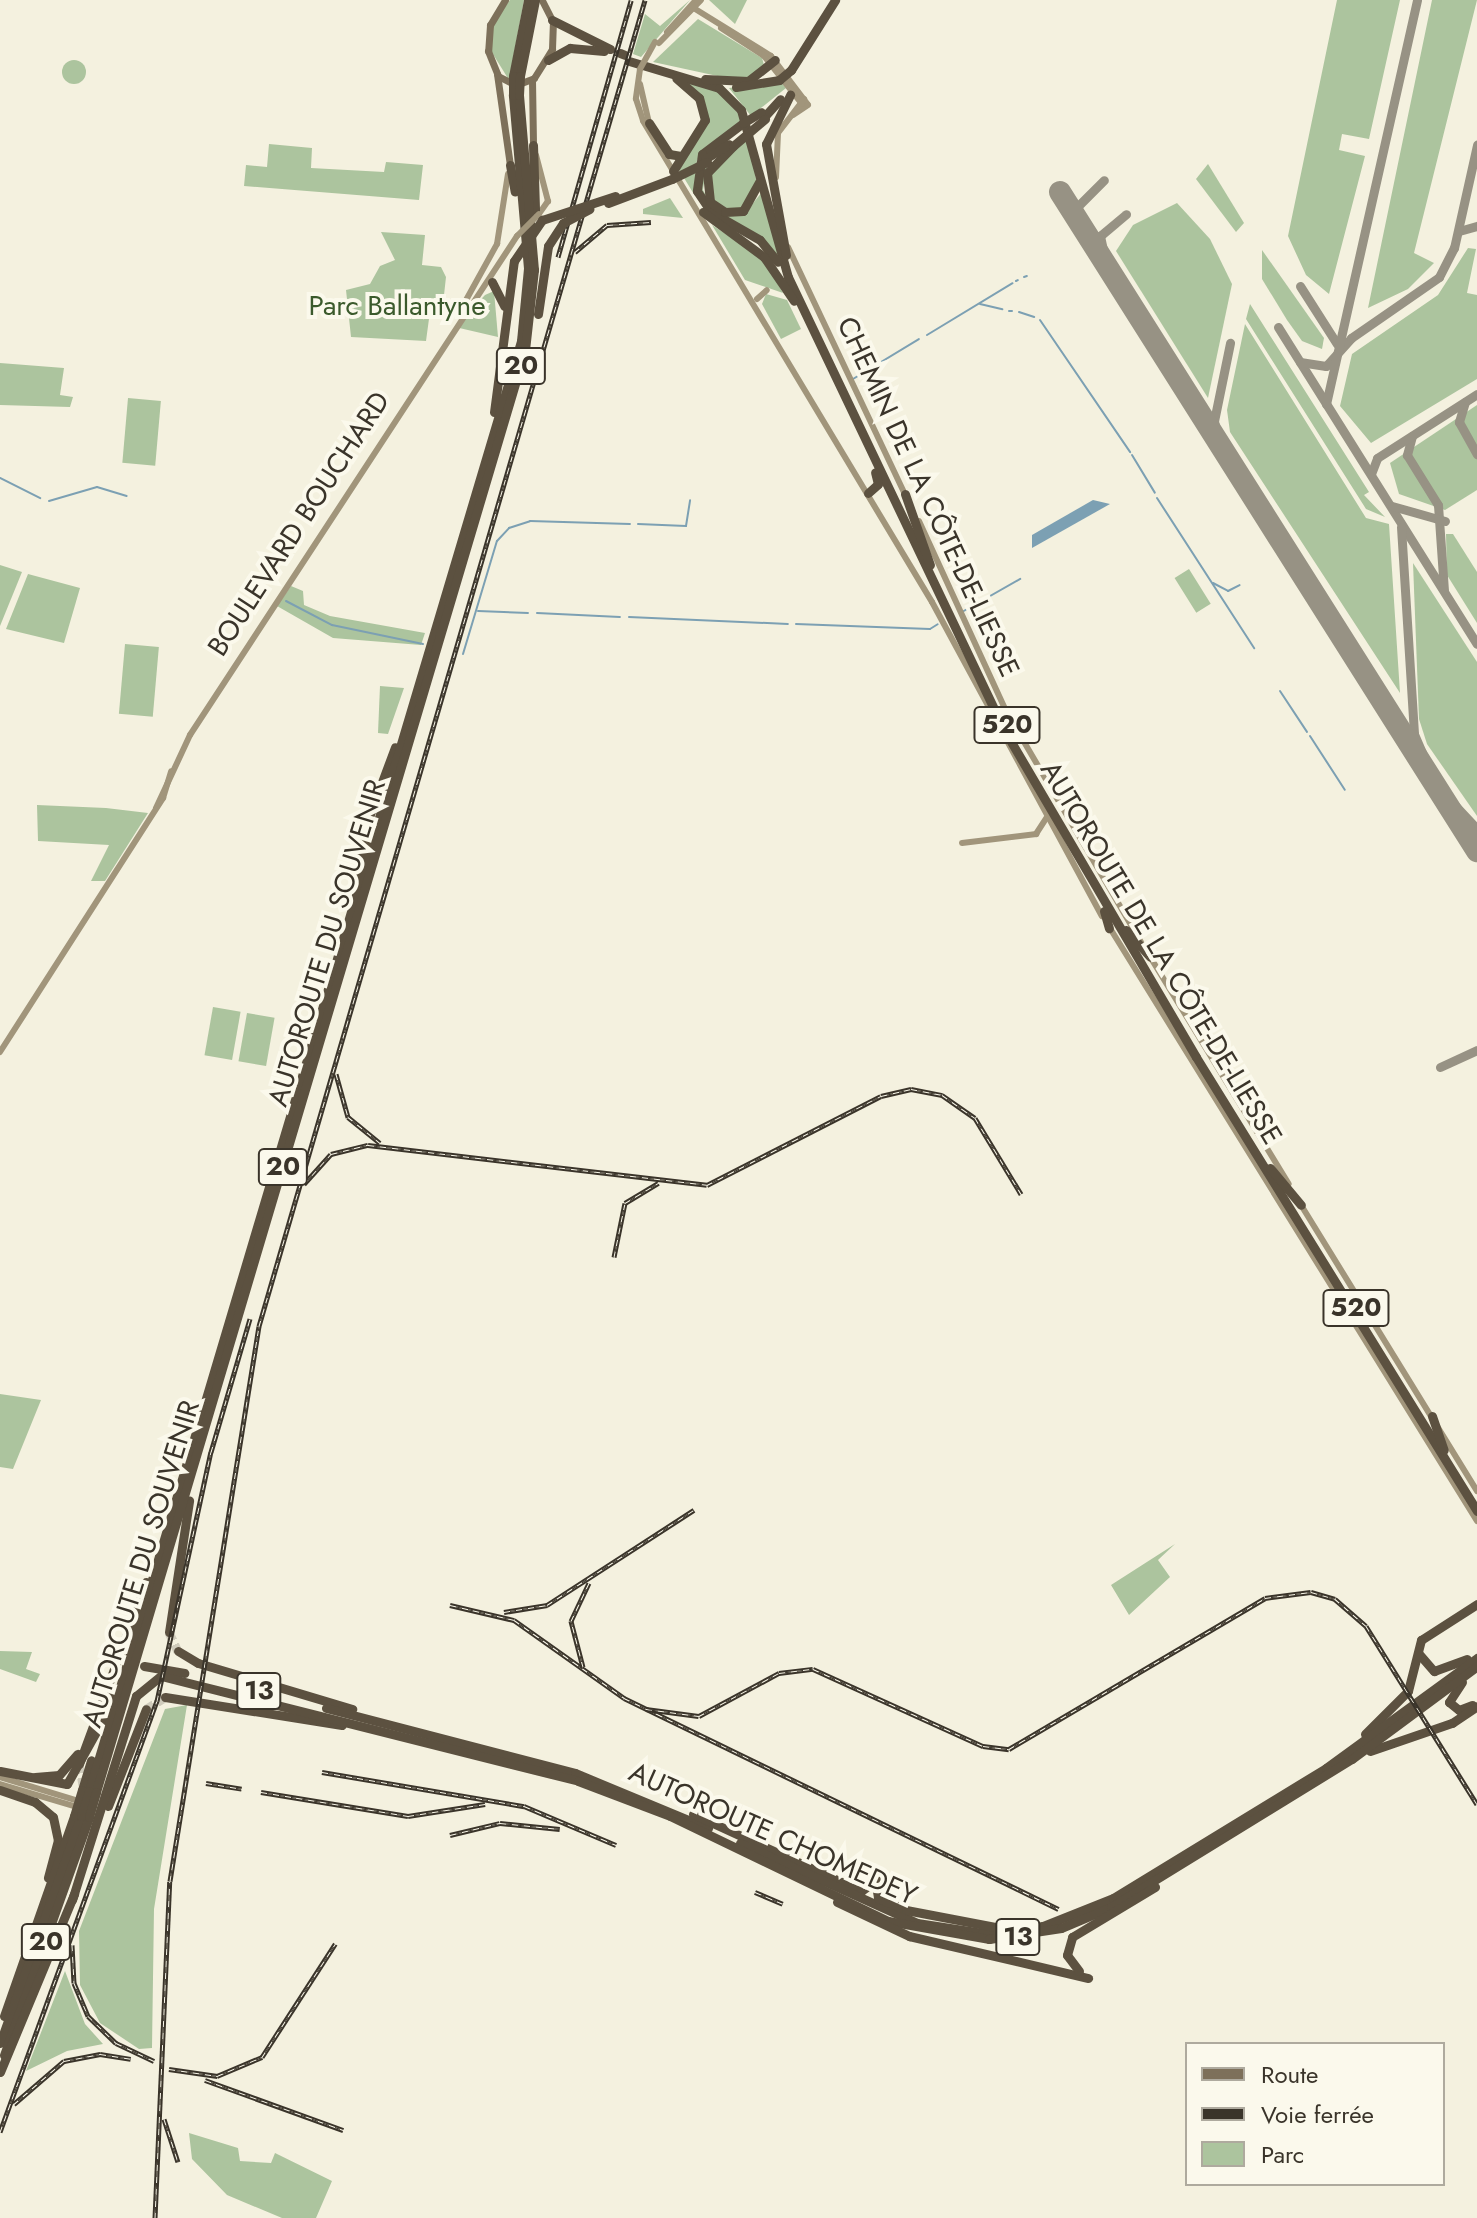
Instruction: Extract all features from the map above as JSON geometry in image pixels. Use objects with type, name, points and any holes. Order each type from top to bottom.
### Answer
[{"type":"highway","points":[[710,81],[751,88],[779,80],[791,70],[835,0]]},
{"type":"highway","name":"AUTOROUTE DU SOUVENIR","points":[[162,1556],[196,1459],[361,906],[383,820],[488,462],[528,337],[516,76],[533,1]]},
{"type":"highway","name":"AUTOROUTE DE LA CÔTE-DE-LIESSE","points":[[550,15],[620,56],[733,98],[759,162],[789,272],[933,572],[1096,889],[1211,1077]]},
{"type":"highway","name":"AUTOROUTE DE LA CÔTE-DE-LIESSE","points":[[548,60],[573,47],[620,56],[710,81],[735,96],[756,132],[772,220],[805,312],[984,691],[1064,830]]},
{"type":"highway","points":[[710,81],[748,81],[774,62]]},
{"type":"highway","points":[[672,175],[681,156],[700,137],[705,115],[697,95],[674,75]]},
{"type":"highway","points":[[759,162],[753,202],[737,212],[717,209],[705,179],[733,146],[787,94]]},
{"type":"highway","points":[[765,117],[704,151],[697,191],[711,212],[765,245],[789,272]]},
{"type":"highway","points":[[765,117],[766,149],[789,272]]},
{"type":"highway","points":[[649,123],[669,154],[681,156]]},
{"type":"highway","points":[[706,160],[744,128]]},
{"type":"highway","points":[[524,234],[533,145]]},
{"type":"highway","points":[[488,462],[531,352],[548,246],[571,217],[733,146]]},
{"type":"highway","points":[[510,165],[524,234]]},
{"type":"highway","points":[[488,462],[514,261],[542,220],[615,198]]},
{"type":"highway","points":[[703,212],[764,257],[805,312]]},
{"type":"highway","points":[[488,278],[504,298],[505,337]]},
{"type":"highway","points":[[855,420],[879,481],[867,496]]},
{"type":"highway","points":[[905,494],[933,572]]},
{"type":"highway","points":[[958,656],[984,691]]},
{"type":"highway","points":[[358,891],[368,820],[415,710]]},
{"type":"highway","points":[[361,906],[415,710]]},
{"type":"highway","name":"AUTOROUTE DU SOUVENIR","points":[[0,2069],[91,1804],[358,891],[383,820]]},
{"type":"highway","name":"AUTOROUTE DE LA CÔTE-DE-LIESSE","points":[[1071,843],[1477,1511]]},
{"type":"highway","points":[[1096,889],[1109,928]]},
{"type":"highway","points":[[1126,930],[1150,957]]},
{"type":"highway","points":[[1168,1025],[1196,1057]]},
{"type":"highway","name":"AUTOROUTE DE LA CÔTE-DE-LIESSE","points":[[1219,1090],[1477,1502]]},
{"type":"highway","points":[[1269,1167],[1301,1205]]},
{"type":"highway","points":[[1411,1404],[1426,1444]]},
{"type":"highway","points":[[1432,1416],[1444,1450]]},
{"type":"highway","points":[[169,1632],[196,1459]]},
{"type":"highway","points":[[79,1764],[162,1556]]},
{"type":"highway","points":[[107,1789],[162,1556]]},
{"type":"highway","points":[[1477,1606],[1426,1640],[1419,1654],[1434,1671],[1477,1656]]},
{"type":"highway","points":[[1326,1768],[1405,1697],[1421,1640],[1477,1606]]},
{"type":"highway","points":[[178,1651],[198,1663],[445,1743]]},
{"type":"highway","name":"AUTOROUTE CHOMEDEY","points":[[144,1666],[635,1794],[899,1918],[955,1931],[1020,1930],[1103,1904],[1326,1768],[1477,1656]]},
{"type":"highway","points":[[1477,1668],[1449,1699],[1461,1711],[1477,1704]]},
{"type":"highway","name":"AUTOROUTE CHOMEDEY","points":[[445,1743],[623,1796],[915,1930],[1014,1938],[1095,1915],[1342,1766],[1477,1668]]},
{"type":"highway","points":[[29,1946],[91,1804],[107,1789],[138,1691],[158,1677],[179,1675]]},
{"type":"highway","points":[[0,1772],[67,1784],[102,1721],[114,1688]]},
{"type":"highway","points":[[165,1697],[445,1743]]},
{"type":"highway","points":[[1342,1766],[1477,1704]]},
{"type":"highway","points":[[0,2069],[72,1900],[146,1709]]},
{"type":"highway","points":[[72,1900],[91,1804],[102,1721]]},
{"type":"highway","points":[[0,1772],[57,1776],[90,1730]]},
{"type":"highway","points":[[0,1790],[41,1805],[57,1829],[29,1946],[0,2033]]},
{"type":"highway","points":[[635,1794],[861,1891],[879,1878],[877,1897],[906,1910],[1020,1930]]},
{"type":"highway","name":"AUTOROUTE DU SOUVENIR","points":[[0,2043],[91,1804]]},
{"type":"highway","points":[[818,1887],[904,1934],[1088,1978],[1069,1960],[1072,1937],[1206,1849]]},
{"type":"main road","points":[[488,278],[500,233],[510,165],[488,34],[505,0]]},
{"type":"main road","points":[[533,145],[532,80],[548,60],[550,0]]},
{"type":"main road","points":[[533,1],[550,15]]},
{"type":"main road","points":[[696,5],[724,25]]},
{"type":"main road","points":[[696,5],[774,62]]},
{"type":"main road","points":[[649,123],[640,95],[642,69],[657,43],[696,5]]},
{"type":"main road","points":[[696,5],[774,62]]},
{"type":"main road","name":"CHEMIN DE LA CÔTE-DE-LIESSE","points":[[774,62],[804,103],[787,118],[775,158],[788,247],[1064,830]]},
{"type":"main road","points":[[642,69],[639,112],[672,175],[703,212],[769,325]]},
{"type":"main road","points":[[497,74],[511,84],[532,80]]},
{"type":"main road","name":"BOULEVARD BOUCHARD","points":[[0,1052],[156,808],[178,754],[457,318],[548,201],[533,145]]},
{"type":"main road","points":[[745,286],[757,299],[769,325]]},
{"type":"main road","points":[[757,299],[767,290]]},
{"type":"main road","name":"CHEMIN DE LA CÔTE-DE-LIESSE","points":[[769,325],[1047,817],[1064,830]]},
{"type":"main road","points":[[962,843],[1036,834],[1047,817]]},
{"type":"main road","points":[[1071,843],[1109,928],[1168,1025],[1211,1077]]},
{"type":"main road","points":[[1071,843],[1150,957],[1211,1077]]},
{"type":"main road","points":[[1219,1090],[1301,1205],[1477,1491]]},
{"type":"main road","points":[[1219,1090],[1426,1444],[1477,1521]]},
{"type":"main road","points":[[0,1772],[91,1804]]},
{"type":"main road","points":[[0,1784],[91,1804]]},
{"type":"green space","points":[[510,0],[524,0],[509,80],[491,51],[493,23]]},
{"type":"green space","points":[[690,0],[641,57],[633,54],[645,14],[660,26]]},
{"type":"green space","points":[[709,0],[747,0],[735,24]]},
{"type":"green space","points":[[1337,0],[1400,0],[1369,139],[1342,134],[1339,150],[1365,156],[1329,294],[1306,275],[1288,236]]},
{"type":"green space","points":[[1432,0],[1477,0],[1414,253],[1434,263],[1408,289],[1368,308]]},
{"type":"green space","points":[[698,19],[762,58],[764,65],[752,78],[722,77],[653,62]]},
{"type":"green space","points":[[74,60],[83,63],[86,72],[83,81],[74,84],[65,81],[62,72],[65,63]]},
{"type":"green space","points":[[781,82],[786,88],[751,116],[729,88]]},
{"type":"green space","points":[[687,83],[714,88],[744,119],[697,160],[695,196],[678,168],[708,118]]},
{"type":"green space","points":[[750,137],[757,186],[752,202],[734,211],[714,204],[710,172]]},
{"type":"green space","points":[[269,144],[312,148],[311,168],[384,172],[386,162],[423,165],[419,200],[244,186],[246,165],[267,167]]},
{"type":"green space","points":[[707,164],[703,190],[714,209],[746,212],[762,192],[780,258],[707,206],[697,179]]},
{"type":"green space","points":[[1208,164],[1244,223],[1236,232],[1196,179]]},
{"type":"green space","points":[[670,198],[683,218],[643,214],[643,209]]},
{"type":"green space","points":[[1177,203],[1210,239],[1232,284],[1208,398],[1116,251],[1133,225]]},
{"type":"green space","points":[[712,225],[764,259],[783,293],[745,280]]},
{"type":"green space","name":"Parc Ballantyne","points":[[381,232],[425,235],[422,265],[441,267],[446,277],[443,304],[431,304],[426,341],[351,337],[346,290],[370,284],[380,266],[395,260]]},
{"type":"green space","points":[[1468,248],[1476,249],[1467,293],[1477,295],[1477,379],[1371,443],[1340,406],[1352,354],[1438,295]]},
{"type":"green space","points":[[1262,250],[1324,338],[1322,349],[1302,341],[1262,279]]},
{"type":"green space","points":[[494,291],[498,337],[455,327],[485,295]]},
{"type":"green space","points":[[766,294],[787,300],[801,329],[781,339],[762,304]]},
{"type":"green space","points":[[1250,304],[1369,492],[1364,495],[1385,517],[1366,509],[1246,319]]},
{"type":"green space","points":[[1245,324],[1366,518],[1389,524],[1400,693],[1230,432],[1227,410]]},
{"type":"green space","points":[[0,363],[64,368],[60,395],[73,397],[70,407],[0,405]]},
{"type":"green space","points":[[128,398],[161,401],[155,466],[122,463]]},
{"type":"green space","points":[[1477,405],[1477,490],[1445,510],[1399,494],[1390,463]]},
{"type":"green space","points":[[1446,534],[1453,534],[1477,572],[1477,623],[1447,575]]},
{"type":"green space","points":[[1413,563],[1477,662],[1477,816],[1427,744],[1419,719]]},
{"type":"green space","points":[[0,565],[22,572],[0,626]]},
{"type":"green space","points":[[1189,569],[1211,604],[1196,613],[1175,578]]},
{"type":"green space","points":[[28,574],[80,588],[64,643],[6,629]]},
{"type":"green space","points":[[291,586],[303,591],[304,605],[330,616],[425,633],[421,645],[333,638],[277,606]]},
{"type":"green space","points":[[125,644],[159,647],[153,717],[119,714]]},
{"type":"green space","points":[[380,686],[404,688],[388,734],[378,733]]},
{"type":"green space","points":[[37,805],[148,813],[105,881],[91,881],[109,845],[38,841]]},
{"type":"green space","points":[[213,1007],[241,1012],[232,1060],[204,1055]]},
{"type":"green space","points":[[247,1013],[275,1018],[266,1066],[238,1061]]},
{"type":"green space","points":[[0,1394],[41,1400],[13,1469],[0,1467]]},
{"type":"green space","points":[[1175,1544],[1158,1560],[1170,1577],[1129,1615],[1111,1585]]},
{"type":"green space","points":[[0,1651],[32,1652],[26,1669],[40,1674],[36,1682],[0,1669]]},
{"type":"green space","points":[[187,1705],[154,1909],[152,2048],[139,2049],[100,2023],[80,1985],[79,1931],[165,1709]]},
{"type":"green space","points":[[65,1971],[85,2024],[103,2044],[67,2051],[26,2071]]},
{"type":"green space","points":[[189,2133],[238,2148],[240,2161],[271,2163],[275,2153],[332,2181],[316,2218],[282,2218],[227,2195],[192,2159]]},
{"type":"water","points":[[1093,500],[1110,504],[1032,548],[1032,535]]},
{"type":"waterway","points":[[927,335],[1013,283]]},
{"type":"waterway","points":[[980,304],[1002,309]]},
{"type":"waterway","points":[[1019,312],[1034,317]]},
{"type":"waterway","points":[[1040,320],[1130,452]]},
{"type":"waterway","points":[[853,379],[919,339]]},
{"type":"waterway","points":[[1132,455],[1155,493]]},
{"type":"waterway","points":[[0,478],[40,498]]},
{"type":"waterway","points":[[49,501],[97,487],[127,496]]},
{"type":"waterway","points":[[1157,498],[1254,648]]},
{"type":"waterway","points":[[638,524],[686,526],[690,500]]},
{"type":"waterway","points":[[463,654],[497,541],[509,528],[530,521],[630,524]]},
{"type":"waterway","points":[[962,612],[1020,579]]},
{"type":"waterway","points":[[1213,583],[1228,591],[1240,585]]},
{"type":"waterway","points":[[286,601],[332,625],[423,644]]},
{"type":"waterway","points":[[478,611],[528,613]]},
{"type":"waterway","points":[[537,613],[620,617]]},
{"type":"waterway","points":[[629,617],[788,624]]},
{"type":"waterway","points":[[796,624],[930,629],[938,624]]},
{"type":"waterway","points":[[1280,691],[1307,732]]},
{"type":"waterway","points":[[1310,736],[1345,790]]},
{"type":"taxiway","points":[[1326,404],[1417,0]]},
{"type":"taxiway","points":[[1300,362],[1326,366],[1351,338],[1439,277],[1454,248],[1477,145]]},
{"type":"taxiway","points":[[1096,248],[1077,207],[1104,180]]},
{"type":"taxiway","points":[[1106,264],[1100,236],[1126,214]]},
{"type":"taxiway","points":[[1459,231],[1477,226]]},
{"type":"taxiway","points":[[1300,286],[1337,344]]},
{"type":"taxiway","points":[[1278,327],[1477,644]]},
{"type":"taxiway","points":[[1219,443],[1214,421],[1230,343]]},
{"type":"taxiway","points":[[1371,474],[1377,458],[1477,394]]},
{"type":"taxiway","points":[[1465,402],[1459,422],[1477,454]]},
{"type":"taxiway","points":[[1412,436],[1407,455],[1438,505],[1444,590]]},
{"type":"taxiway","points":[[1392,506],[1445,521]]},
{"type":"taxiway","points":[[1401,527],[1414,734],[1436,785],[1477,829]]},
{"type":"taxiway","points":[[1440,1067],[1477,1050]]},
{"type":"runway","points":[[1060,192],[1477,851]]},
{"type":"tunnel","points":[[169,1632],[178,1651]]},
{"type":"tunnel","points":[[146,1709],[165,1697]]},
{"type":"tunnel","points":[[79,1764],[85,1794]]},
{"type":"railway","points":[[558,257],[631,0]]},
{"type":"railway","points":[[155,2218],[170,1881],[259,1326],[645,0]]},
{"type":"railway","points":[[575,252],[607,225],[651,222]]},
{"type":"railway","points":[[336,1074],[348,1117],[380,1143]]},
{"type":"railway","points":[[304,1184],[331,1154],[368,1145],[707,1185],[881,1096],[911,1089],[942,1095],[975,1118],[1021,1194]]},
{"type":"railway","points":[[614,1257],[625,1203],[658,1183]]},
{"type":"railway","points":[[0,2132],[157,1701],[211,1452],[250,1319]]},
{"type":"railway","points":[[504,1612],[547,1605],[694,1510]]},
{"type":"railway","points":[[583,1667],[571,1621],[589,1583]]},
{"type":"railway","points":[[646,1709],[699,1716],[779,1673],[813,1669],[983,1746],[1009,1749],[1265,1598],[1311,1592],[1335,1599],[1366,1626],[1477,1804]]},
{"type":"railway","points":[[450,1605],[514,1620],[624,1698],[1058,1909]]},
{"type":"railway","points":[[322,1772],[524,1806],[616,1845]]},
{"type":"railway","points":[[206,1783],[242,1789]]},
{"type":"railway","points":[[261,1792],[408,1816],[485,1804]]},
{"type":"railway","points":[[450,1835],[500,1823],[560,1829]]},
{"type":"railway","points":[[755,1892],[783,1904]]},
{"type":"railway","points":[[169,2069],[217,2076],[262,2057],[335,1944]]},
{"type":"railway","points":[[72,1945],[74,1983],[88,2016],[116,2043],[154,2061]]},
{"type":"railway","points":[[14,2104],[64,2061],[100,2054],[131,2059]]},
{"type":"railway","points":[[205,2080],[343,2130]]},
{"type":"railway","points":[[164,2119],[178,2162]]}]
